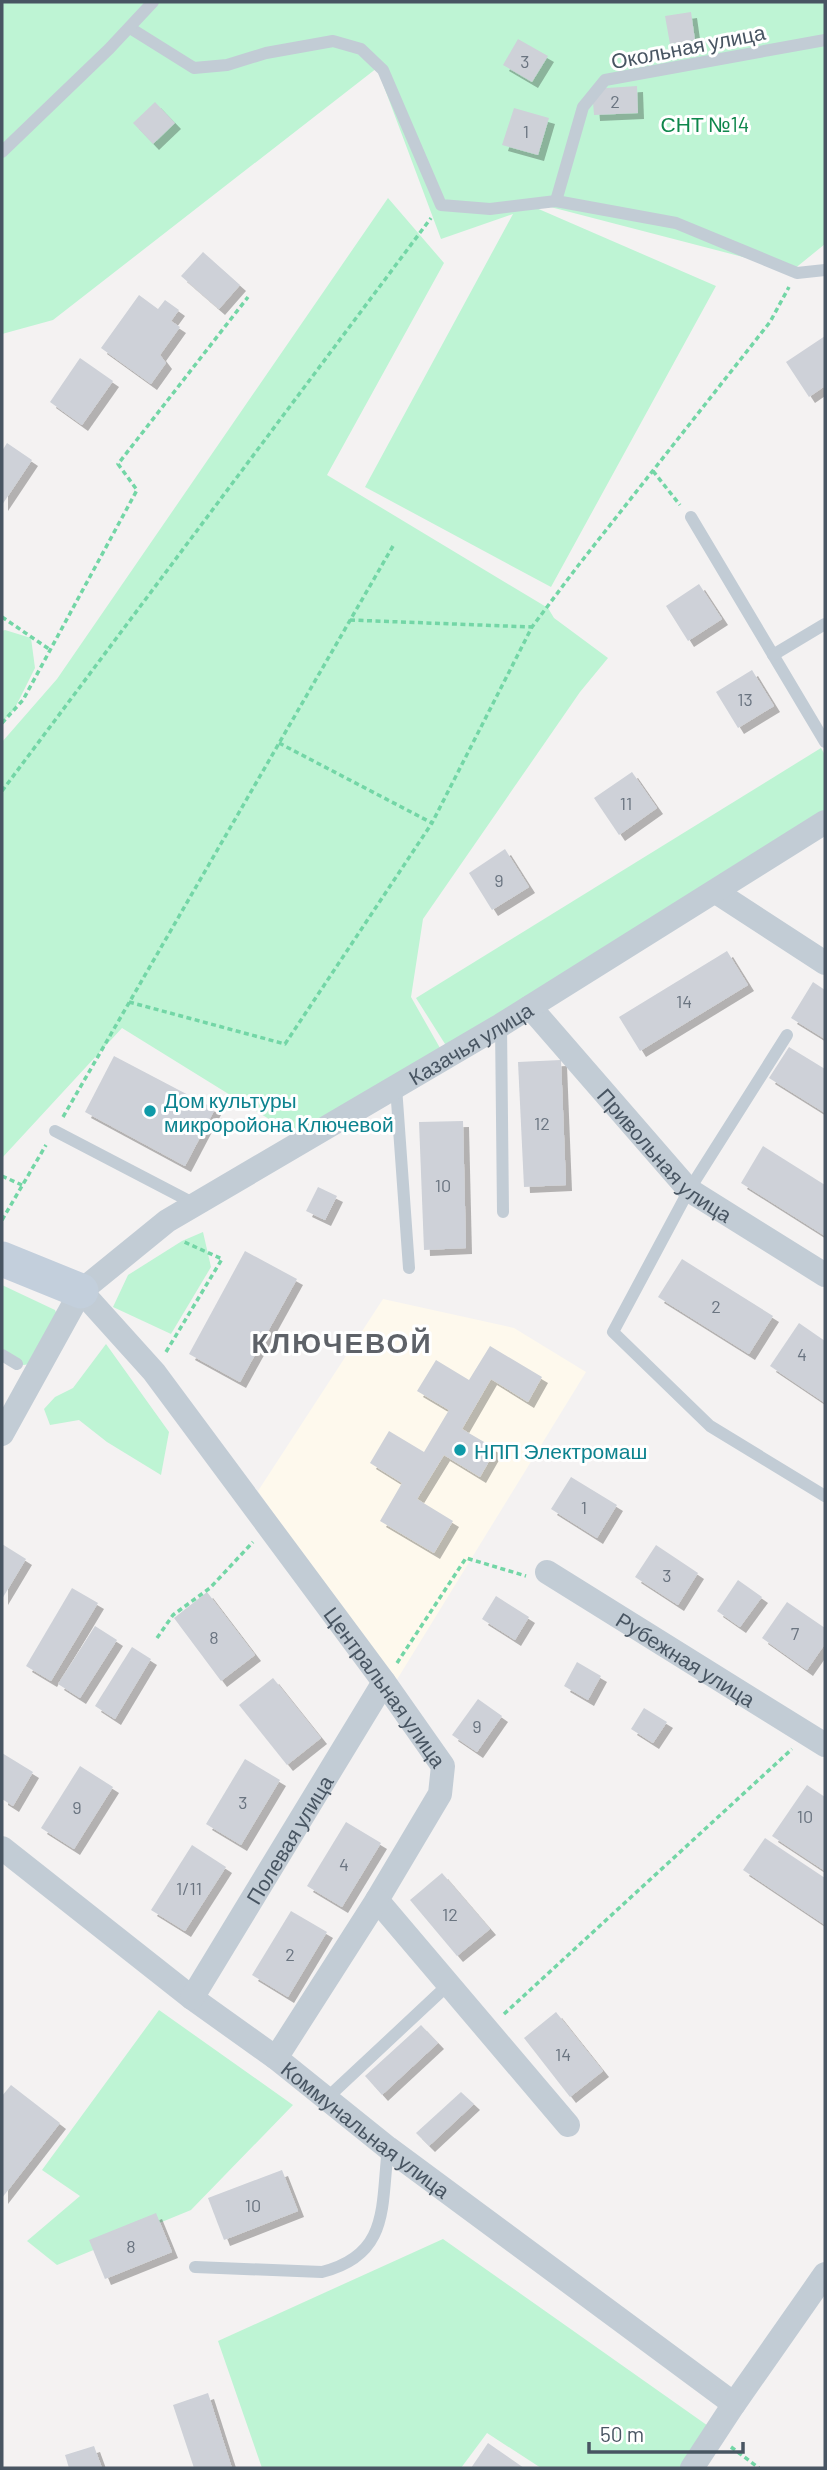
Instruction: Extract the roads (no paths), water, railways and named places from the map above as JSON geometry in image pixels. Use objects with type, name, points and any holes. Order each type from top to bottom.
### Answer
[{"type":"street","name":"Казачья улица","points":[[2,1434],[81,1291],[167,1221],[501,1025],[825,822]]},
{"type":"street","points":[[716,892],[825,963]]},
{"type":"street","name":"Привольная улица","points":[[530,1007],[689,1190],[825,1275]]},
{"type":"street","points":[[2,1259],[81,1291]]},
{"type":"street","name":"Центральная улица","points":[[81,1291],[154,1372],[384,1682],[443,1766],[440,1794],[377,1900],[276,2058]]},
{"type":"street","name":"Рубежная улица","points":[[537,1574],[817,1740]]},
{"type":"street","name":"Полевая улица","points":[[192,1998],[384,1682]]},
{"type":"street","name":"Коммунальная улица","points":[[2,1848],[192,1998],[276,2058],[388,2148],[734,2404]]},
{"type":"street","points":[[377,1900],[568,2124]]},
{"type":"street","points":[[692,2468],[825,2274]]},
{"type":"lane","points":[[2,152],[130,28],[153,2]]},
{"type":"lane","points":[[130,28],[194,68],[227,65],[265,53],[333,41],[361,49],[383,70],[441,205],[490,209],[556,201],[676,223],[797,274],[825,270]]},
{"type":"lane","name":"Окольная улица","points":[[556,201],[583,107],[605,80],[825,40]]},
{"type":"lane","points":[[691,517],[825,742]]},
{"type":"lane","points":[[773,654],[825,624]]},
{"type":"lane","points":[[501,1025],[503,1212]]},
{"type":"lane","points":[[787,1035],[689,1190],[613,1332],[710,1426],[825,1496]]},
{"type":"lane","points":[[396,1087],[409,1268]]},
{"type":"lane","points":[[55,1131],[196,1205]]},
{"type":"lane","points":[[2,1355],[17,1364]]},
{"type":"lane","points":[[326,2099],[449,1984]]},
{"type":"lane","points":[[195,2267],[322,2272],[341,2267],[359,2257],[376,2231],[388,2148]]},
{"type":"place","name":"Дом культуры микроройона Ключевой","points":[[150,1111]]},
{"type":"place","name":"НПП Электромаш","points":[[460,1450]]},
{"type":"district","name":"КЛЮЧЕВОЙ","points":[[342,1342]]},
{"type":"park label","name":"СНТ №14","points":[[705,123]]}]
